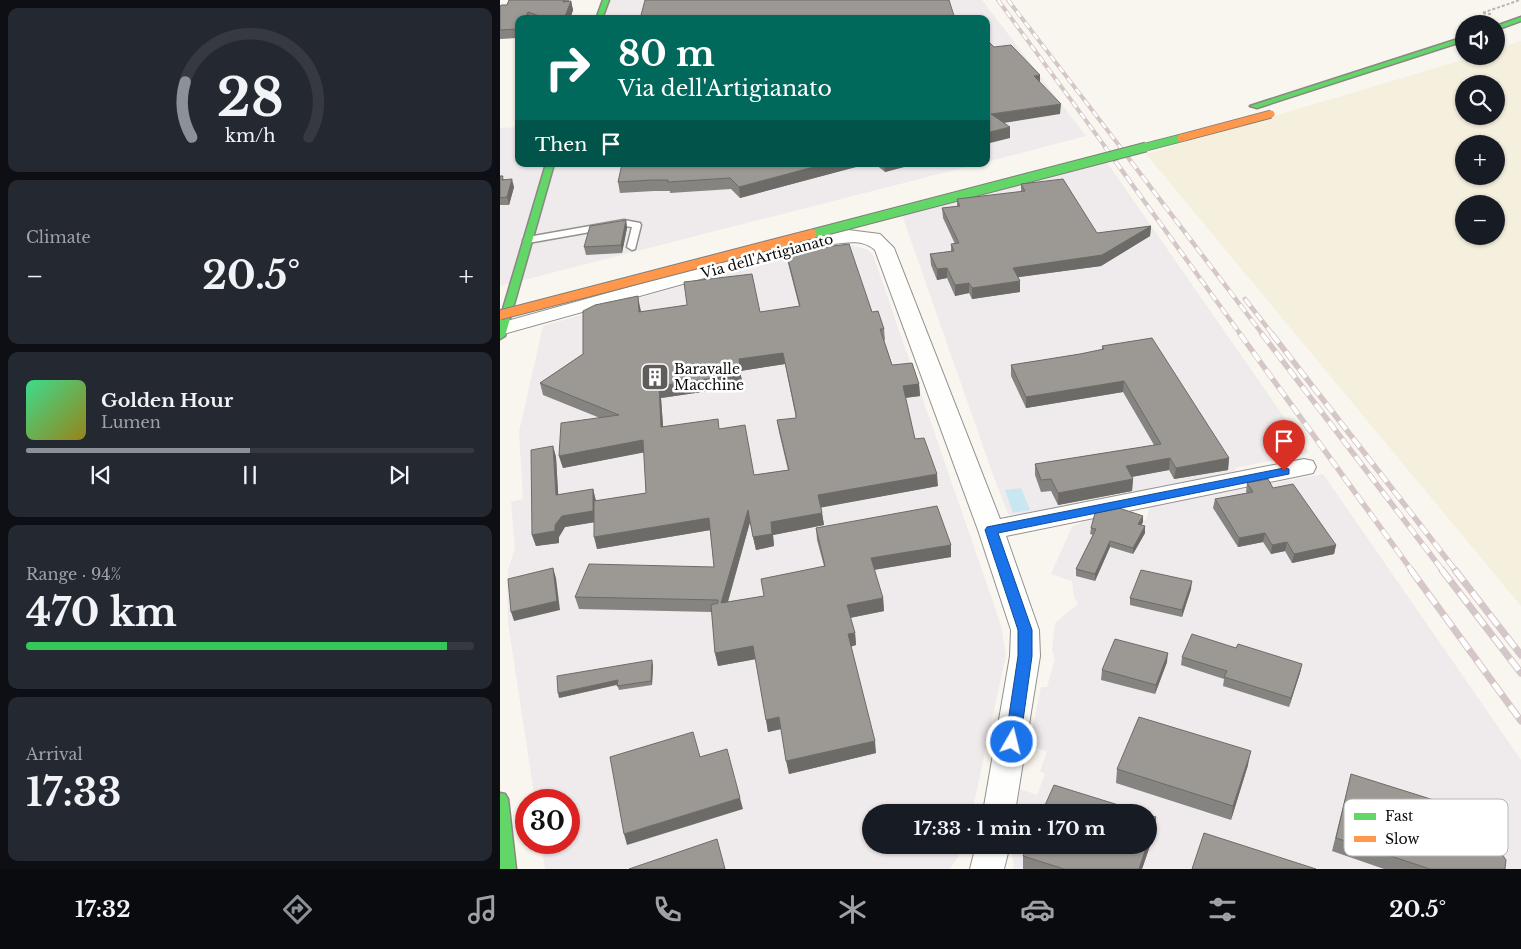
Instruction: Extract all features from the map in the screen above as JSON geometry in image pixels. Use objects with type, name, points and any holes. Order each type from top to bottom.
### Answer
[{"type":"main road","points":[[600,15],[606,0]]},
{"type":"main road","points":[[1505,25],[1521,19]]},
{"type":"main road","points":[[1505,35],[1521,30]]},
{"type":"main road","points":[[1249,107],[1455,42]]},
{"type":"main road","points":[[1324,96],[1455,52]]},
{"type":"main road","points":[[501,327],[1275,113]]},
{"type":"main road","points":[[910,196],[1177,126]]},
{"type":"main road","points":[[501,327],[549,167]]},
{"type":"main road","points":[[500,300],[528,292]]},
{"type":"main road","points":[[500,798],[508,869]]},
{"type":"street","name":"Via dell'Artigianato","points":[[501,327],[823,238],[848,236],[873,238],[884,248],[908,306],[991,530],[1025,630],[1025,656],[1000,804]]},
{"type":"street","points":[[991,530],[1304,467]]},
{"type":"street","points":[[987,869],[991,854]]},
{"type":"lane","points":[[528,240],[624,223],[637,225],[632,248]]},
{"type":"shaded area","points":[[610,0],[982,0],[1086,136],[990,161],[990,15],[605,15]]},
{"type":"shaded area","points":[[1521,41],[1521,606],[1146,154],[1455,62],[1455,65],[1505,65],[1505,46]]},
{"type":"shaded area","points":[[515,127],[515,167],[966,167],[500,286],[500,128]]},
{"type":"shaded area","points":[[1106,161],[1309,453],[1235,468],[1238,474],[1012,516],[1008,514],[992,472],[902,215]]},
{"type":"shaded area","points":[[841,242],[868,250],[873,255],[1001,625],[1006,655],[974,804],[862,804],[862,854],[959,854],[950,869],[545,869],[543,854],[580,854],[580,789],[533,789],[508,623],[507,586],[508,570],[515,548],[511,502],[523,499],[519,432],[543,326],[823,245]]},
{"type":"shaded area","points":[[1323,474],[1521,760],[1521,869],[1014,869],[1012,854],[1157,854],[1157,804],[1017,804],[1020,789],[1037,795],[1045,774],[1040,771],[1047,751],[1029,746],[1041,687],[1047,687],[1055,659],[1052,650],[1055,623],[1078,604],[1074,597],[1072,581],[1051,574],[1072,527],[1094,517],[1119,511],[1146,520],[1150,506]]},
{"type":"water","points":[[1021,488],[1030,510],[1013,513],[1005,490]]},
{"type":"building","points":[[509,0],[571,1],[566,15],[537,15],[528,12],[527,15],[515,15],[515,29],[500,30],[500,7],[501,5],[507,5]]},
{"type":"building","points":[[645,0],[949,0],[954,15],[641,15]]},
{"type":"building","points":[[990,43],[994,47],[1011,45],[1040,75],[1034,76],[1061,104],[991,114],[1010,127],[990,132]]},
{"type":"building","points":[[621,167],[814,167],[739,187],[730,178],[668,182],[668,180],[652,180],[618,182]]},
{"type":"building","points":[[500,176],[503,176],[502,180],[512,179],[507,197],[500,198]]},
{"type":"building","points":[[1063,179],[1097,233],[1151,226],[1102,255],[1013,268],[1020,281],[972,288],[969,283],[955,285],[947,268],[937,269],[930,254],[954,251],[951,244],[959,243],[942,208],[960,206],[957,199],[1025,191],[1021,184]]},
{"type":"building","points":[[626,220],[621,245],[584,247],[590,226]]},
{"type":"building","points":[[849,244],[872,312],[878,311],[884,329],[880,329],[892,365],[912,363],[919,384],[903,386],[915,439],[924,438],[937,474],[818,495],[822,513],[771,522],[772,534],[753,537],[748,510],[721,603],[764,596],[761,579],[825,566],[816,528],[937,506],[951,545],[871,558],[883,598],[847,605],[855,633],[848,634],[875,741],[786,761],[779,717],[766,720],[753,646],[715,653],[711,605],[718,603],[718,600],[575,597],[589,564],[714,567],[709,518],[594,537],[594,501],[646,493],[643,440],[559,456],[561,423],[619,415],[540,383],[583,354],[583,311],[595,305],[638,296],[639,312],[687,305],[684,282],[752,274],[760,312],[800,306],[786,252]],"holes":[[[783,353],[796,418],[777,420],[789,470],[754,475],[745,425],[719,429],[718,419],[661,427],[659,386],[741,374],[739,359]]]},
{"type":"building","points":[[1152,338],[1229,458],[1176,468],[1170,458],[1126,466],[1133,479],[1058,493],[1051,479],[1041,480],[1035,464],[1161,444],[1124,381],[1026,397],[1011,365],[1080,354],[1104,349],[1102,346]]},
{"type":"building","points":[[553,446],[556,495],[593,489],[593,511],[562,516],[555,525],[555,531],[532,535],[531,450]]},
{"type":"building","points":[[1268,479],[1273,488],[1293,484],[1336,545],[1294,554],[1287,542],[1272,545],[1265,533],[1239,538],[1215,499],[1253,492],[1247,483]]},
{"type":"building","points":[[1119,508],[1143,516],[1138,524],[1145,526],[1133,548],[1110,541],[1095,574],[1076,569],[1096,529],[1091,528],[1095,513]]},
{"type":"building","points":[[553,568],[557,601],[511,612],[508,579]]},
{"type":"building","points":[[1141,570],[1192,581],[1182,610],[1130,598]]},
{"type":"building","points":[[1192,634],[1236,648],[1238,644],[1302,664],[1291,698],[1224,677],[1227,671],[1182,657]]},
{"type":"building","points":[[1115,639],[1168,653],[1156,685],[1102,670]]},
{"type":"building","points":[[652,660],[651,681],[617,686],[618,680],[558,693],[557,676]]},
{"type":"building","points":[[1139,717],[1251,751],[1233,806],[1117,769]]},
{"type":"building","points":[[693,732],[700,757],[727,749],[740,798],[624,834],[610,757]]},
{"type":"building","points":[[1351,774],[1430,799],[1345,799]]},
{"type":"building","points":[[1054,785],[1115,804],[1046,804]]},
{"type":"building","points":[[1344,804],[1344,841],[1336,838]]},
{"type":"building","points":[[1204,833],[1316,869],[1192,869]]},
{"type":"building","points":[[717,839],[725,869],[629,869]]},
{"type":"building","points":[[1024,854],[1144,854],[1139,869],[1064,869],[1023,856]]},
{"type":"building","points":[[1391,856],[1503,856],[1506,860],[1505,869],[1430,869]]},
{"type":"railway","points":[[998,0],[1106,148]]},
{"type":"railway","points":[[1008,0],[1121,148]]},
{"type":"railway","points":[[1105,147],[1241,335]]},
{"type":"railway","points":[[1120,147],[1263,335]]},
{"type":"railway","points":[[1245,299],[1273,335]]},
{"type":"railway","points":[[1240,334],[1412,571]]},
{"type":"railway","points":[[1262,334],[1443,571]]},
{"type":"railway","points":[[1272,334],[1456,571]]},
{"type":"railway","points":[[1411,570],[1521,721]]},
{"type":"railway","points":[[1442,570],[1521,673]]},
{"type":"railway","points":[[1455,570],[1521,655]]},
{"type":"traffic: fast","points":[[600,15],[606,0]]},
{"type":"traffic: fast","points":[[1505,25],[1521,19]]},
{"type":"traffic: fast","points":[[1254,106],[1455,42]]},
{"type":"traffic: fast","points":[[812,234],[1181,138]]},
{"type":"traffic: fast","points":[[500,336],[549,167]]},
{"type":"traffic: fast","points":[[500,799],[508,869]]},
{"type":"traffic: slow","points":[[1181,138],[1271,114]]},
{"type":"traffic: slow","points":[[500,315],[812,234]]},
{"type":"place","name":"Baravalle Macchine","points":[[655,377]]},
{"type":"route","points":[[1012,742],[1025,656],[1025,630],[991,530],[1284,471]]}]
